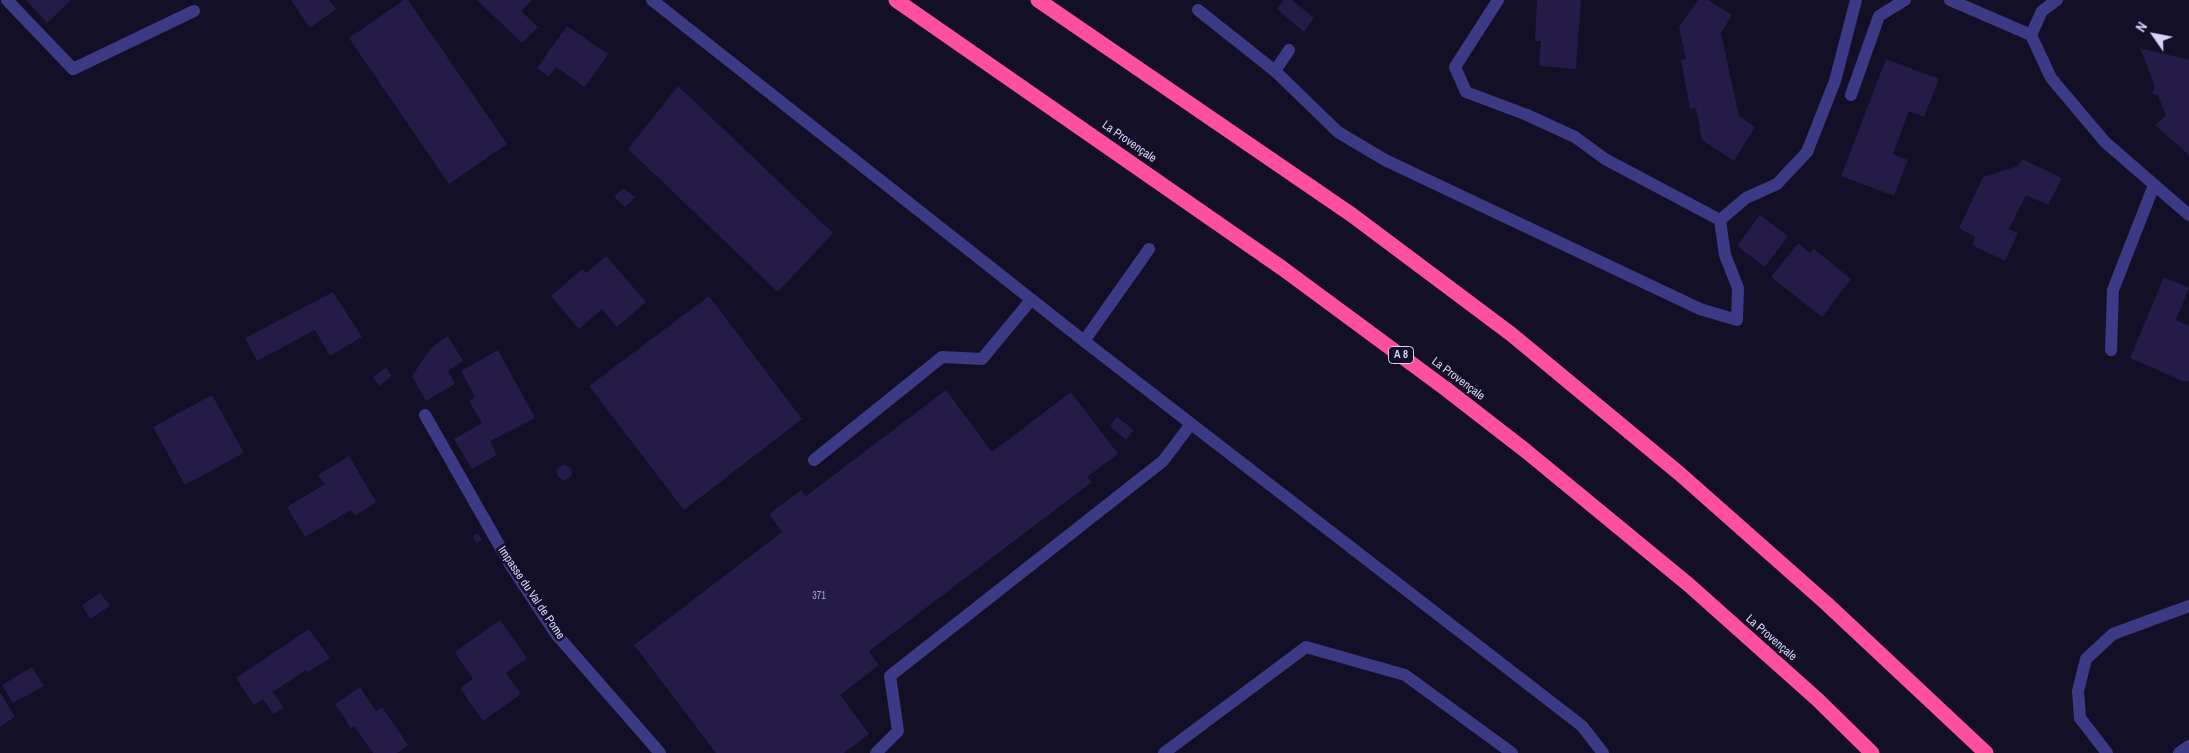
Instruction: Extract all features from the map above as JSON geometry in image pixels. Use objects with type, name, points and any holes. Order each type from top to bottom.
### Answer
[{"type":"highway","name":"La Provençale","points":[[896,0],[1275,263],[1446,388],[1689,585],[1818,700],[1872,753]]},
{"type":"highway","points":[[1038,0],[1352,215],[1511,334],[1680,474],[1827,604],[1986,753]]},
{"type":"street","points":[[8,0],[74,69],[194,10]]},
{"type":"street","points":[[652,0],[1084,342],[1582,726],[1603,753]]},
{"type":"street","points":[[1498,0],[1455,67],[1466,92],[1527,114],[1575,137],[1605,159],[1720,220]]},
{"type":"street","points":[[1720,220],[1746,198],[1777,184],[1807,152],[1835,81],[1856,0]]},
{"type":"street","points":[[1851,95],[1878,16],[1905,0]]},
{"type":"street","points":[[1950,0],[2031,35],[2051,78],[2105,142],[2189,215]]},
{"type":"street","points":[[2031,35],[2042,11],[2058,0]]},
{"type":"street","points":[[1198,10],[1275,71],[1338,132],[1385,160],[1700,309],[1737,320],[1738,288],[1725,255],[1720,220]]},
{"type":"street","points":[[1275,71],[1289,50]]},
{"type":"street","points":[[2112,350],[2113,290],[2154,184]]},
{"type":"street","points":[[1084,342],[1149,249]]},
{"type":"street","points":[[814,460],[942,357],[982,359],[1031,300]]},
{"type":"street","name":"Impasse du Val de Pome","points":[[426,415],[511,566],[556,634],[660,753]]},
{"type":"street","points":[[876,753],[898,731],[890,676],[1163,461],[1191,424]]},
{"type":"street","points":[[2107,753],[2080,718],[2078,691],[2086,659],[2113,634],[2189,606]]},
{"type":"street","points":[[1164,753],[1306,647],[1405,674],[1512,753]]},
{"type":"street","points":[[2179,753],[2189,746]]},
{"type":"building","points":[[26,0],[71,0],[47,23]]},
{"type":"building","points":[[291,0],[329,0],[336,9],[310,28]]},
{"type":"building","points":[[404,0],[408,0],[507,144],[449,184],[349,38]]},
{"type":"building","points":[[477,0],[532,0],[521,11],[538,27],[522,43]]},
{"type":"building","points":[[1284,0],[1292,0],[1314,18],[1304,32],[1277,9]]},
{"type":"building","points":[[1537,0],[1581,0],[1576,69],[1539,66],[1541,41],[1535,41]]},
{"type":"building","points":[[1698,0],[1708,0],[1732,15],[1721,33],[1739,116],[1755,127],[1734,161],[1702,140],[1696,108],[1690,109],[1681,60],[1686,59],[1679,27]]},
{"type":"building","points":[[567,26],[608,54],[585,87],[556,67],[549,77],[537,68]]},
{"type":"building","points":[[2140,48],[2189,60],[2189,155],[2155,125],[2166,115],[2158,96],[2152,93],[2155,87]]},
{"type":"building","points":[[1886,59],[1939,79],[1924,117],[1909,111],[1893,154],[1908,160],[1894,196],[1841,176]]},
{"type":"building","points":[[678,86],[833,233],[778,292],[628,149]]},
{"type":"building","points":[[2022,159],[2062,178],[2048,205],[2026,195],[2009,229],[2018,233],[2005,261],[1972,245],[1975,237],[1959,228],[1983,177],[2018,166]]},
{"type":"building","points":[[623,188],[635,197],[625,207],[614,197]]},
{"type":"building","points":[[1760,215],[1788,236],[1765,267],[1737,246]]},
{"type":"building","points":[[1798,243],[1810,253],[1814,249],[1851,279],[1822,317],[1771,277]]},
{"type":"building","points":[[606,256],[646,302],[617,327],[602,309],[579,329],[551,296],[582,269],[586,273]]},
{"type":"building","points":[[2164,277],[2189,288],[2176,320],[2189,326],[2189,381],[2185,382],[2130,358]]},
{"type":"building","points":[[333,292],[362,337],[330,356],[315,330],[257,361],[245,338]]},
{"type":"building","points":[[709,296],[802,419],[684,510],[589,386]]},
{"type":"building","points":[[448,336],[463,361],[448,371],[455,384],[426,401],[412,376],[432,347]]},
{"type":"building","points":[[498,350],[535,418],[490,441],[497,455],[472,469],[454,439],[482,423],[469,401],[475,397],[461,371]]},
{"type":"building","points":[[386,368],[392,376],[379,386],[373,377]]},
{"type":"building","points":[[946,390],[992,452],[1071,392],[1118,454],[1087,477],[1092,482],[869,651],[879,665],[840,695],[869,734],[844,753],[716,753],[634,645],[782,532],[769,514],[801,490],[806,496]]},
{"type":"building","points":[[212,395],[244,453],[185,485],[153,427]]},
{"type":"building","points":[[1117,417],[1134,430],[1126,440],[1110,426]]},
{"type":"building","points":[[349,456],[376,502],[355,516],[351,510],[305,537],[287,507],[325,484],[318,475]]},
{"type":"building","points":[[563,464],[571,468],[572,475],[565,481],[558,477],[556,470]]},
{"type":"building","points":[[478,533],[482,540],[476,543],[473,536]]},
{"type":"building","points":[[100,593],[110,606],[90,619],[82,605]]},
{"type":"building","points":[[500,620],[527,658],[506,673],[521,694],[483,721],[460,688],[473,679],[455,652]]},
{"type":"building","points":[[309,629],[330,658],[308,672],[306,670],[273,692],[284,708],[273,714],[263,699],[254,705],[236,678]]},
{"type":"building","points":[[32,667],[44,686],[13,703],[2,685]]},
{"type":"building","points":[[360,687],[376,711],[382,707],[408,745],[397,753],[373,753],[354,726],[351,728],[335,704]]},
{"type":"building","points":[[0,692],[15,717],[0,726]]}]
